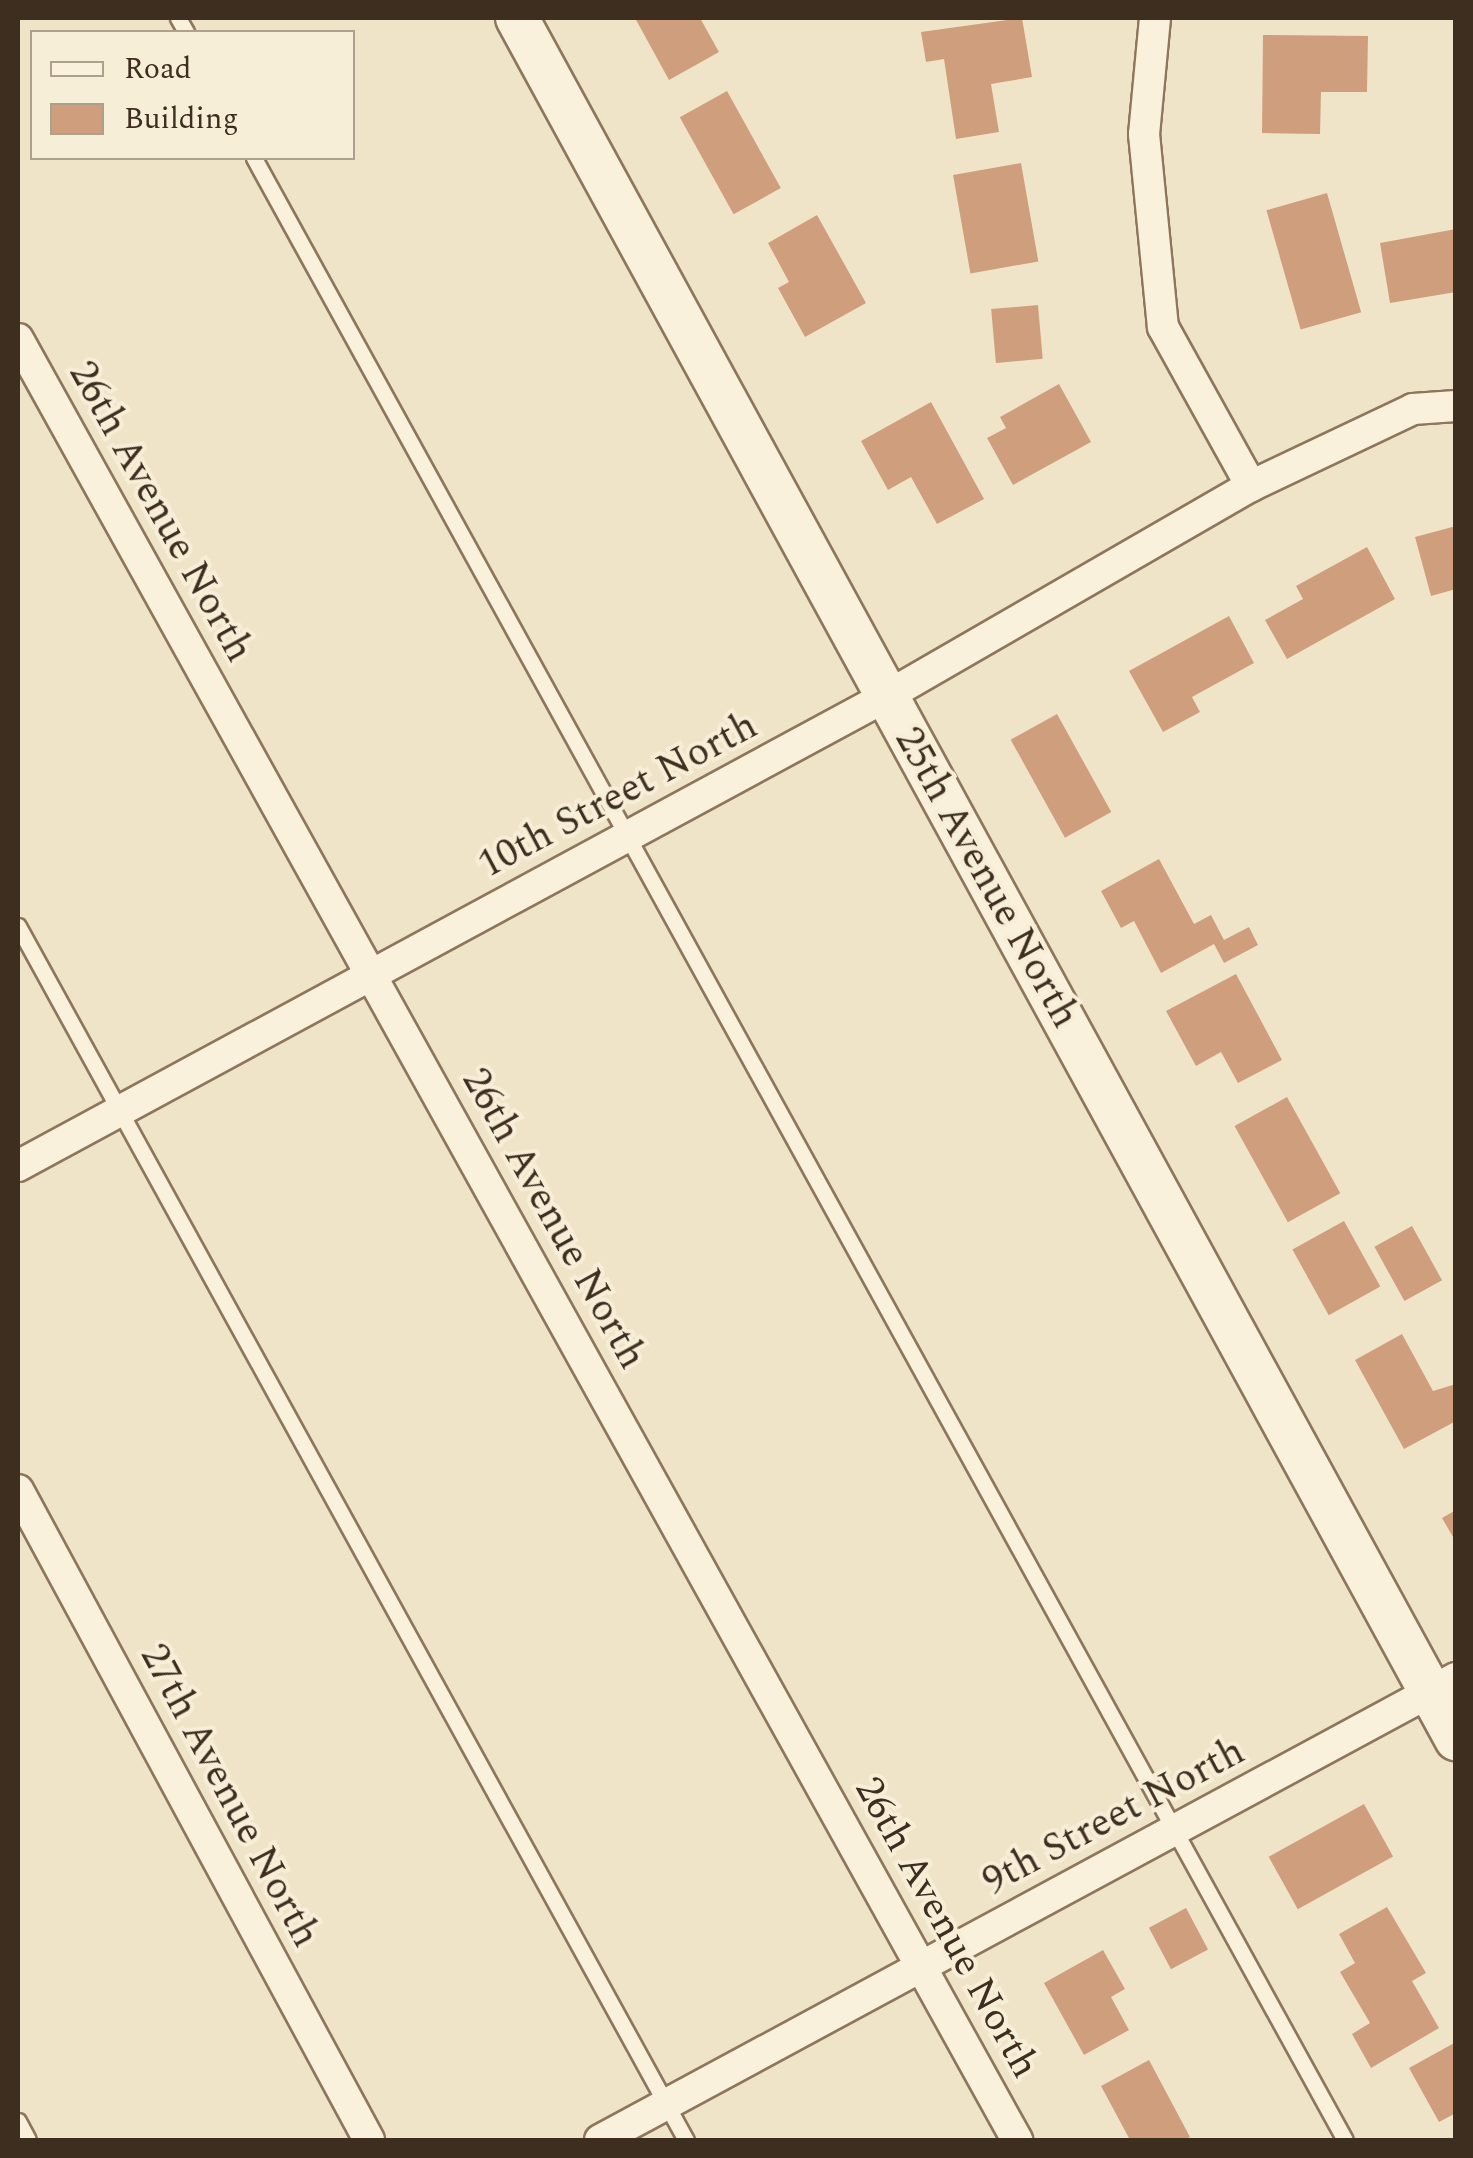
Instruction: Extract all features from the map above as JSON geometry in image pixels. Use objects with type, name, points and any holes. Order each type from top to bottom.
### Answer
[{"type":"street","name":"25th Avenue North","points":[[516,18],[887,696],[1443,1685],[1456,1739]]},
{"type":"street","points":[[1155,18],[1144,134],[1163,326],[1252,486]]},
{"type":"street","name":"26th Avenue North","points":[[18,338],[1017,2140]]},
{"type":"street","name":"10th Street North","points":[[18,1166],[887,696],[1252,486],[1413,409],[1456,406]]},
{"type":"street","name":"27th Avenue North","points":[[18,1490],[369,2140]]},
{"type":"street","name":"9th Street North","points":[[600,2140],[1443,1685]]},
{"type":"lane","points":[[255,160],[1345,2140]]},
{"type":"lane","points":[[18,926],[686,2140]]},
{"type":"lane","points":[[18,2122],[28,2140]]},
{"type":"building","points":[[635,18],[700,18],[719,52],[669,80]]},
{"type":"building","points":[[1022,18],[1032,77],[991,84],[999,132],[956,139],[944,59],[926,62],[921,32]]},
{"type":"building","points":[[1263,35],[1368,36],[1367,92],[1321,92],[1320,134],[1262,133]]},
{"type":"building","points":[[727,91],[781,188],[734,214],[680,117]]},
{"type":"building","points":[[1021,163],[1038,261],[970,273],[953,175]]},
{"type":"building","points":[[1327,193],[1361,312],[1301,330],[1266,210]]},
{"type":"building","points":[[817,215],[866,303],[805,337],[778,288],[789,282],[768,243]]},
{"type":"building","points":[[1456,229],[1456,292],[1390,303],[1380,243]]},
{"type":"building","points":[[1038,305],[1043,359],[996,363],[991,309]]},
{"type":"building","points":[[1059,384],[1091,442],[1013,485],[987,438],[1006,428],[1000,417]]},
{"type":"building","points":[[931,402],[984,499],[937,524],[911,477],[888,490],[861,441]]},
{"type":"building","points":[[1456,526],[1456,589],[1431,596],[1415,537]]},
{"type":"building","points":[[1367,547],[1395,599],[1287,659],[1265,620],[1303,599],[1296,586]]},
{"type":"building","points":[[1229,616],[1254,663],[1192,697],[1200,712],[1163,732],[1129,671]]},
{"type":"building","points":[[1057,714],[1111,812],[1065,838],[1011,740]]},
{"type":"building","points":[[1159,859],[1194,924],[1211,915],[1224,940],[1249,927],[1258,945],[1224,963],[1214,944],[1161,973],[1134,921],[1121,928],[1101,891]]},
{"type":"building","points":[[1236,974],[1282,1060],[1238,1083],[1221,1052],[1196,1066],[1166,1011]]},
{"type":"building","points":[[1287,1097],[1340,1193],[1288,1222],[1235,1126]]},
{"type":"building","points":[[1344,1221],[1380,1287],[1329,1315],[1292,1250]]},
{"type":"building","points":[[1412,1226],[1442,1280],[1404,1301],[1374,1247]]},
{"type":"building","points":[[1402,1334],[1433,1391],[1456,1384],[1456,1421],[1404,1449],[1355,1360]]},
{"type":"building","points":[[1456,1510],[1456,1542],[1442,1518]]},
{"type":"building","points":[[1364,1804],[1393,1856],[1298,1909],[1269,1857]]},
{"type":"building","points":[[1387,1907],[1426,1973],[1412,1981],[1439,2028],[1371,2068],[1352,2034],[1370,2023],[1340,1972],[1355,1963],[1339,1934]]},
{"type":"building","points":[[1186,1908],[1208,1949],[1171,1969],[1149,1928]]},
{"type":"building","points":[[1103,1950],[1125,1989],[1111,1997],[1129,2030],[1084,2055],[1044,1983]]},
{"type":"building","points":[[1456,2042],[1456,2113],[1439,2122],[1409,2068]]},
{"type":"building","points":[[1149,2060],[1190,2137],[1184,2140],[1130,2140],[1101,2086]]}]
